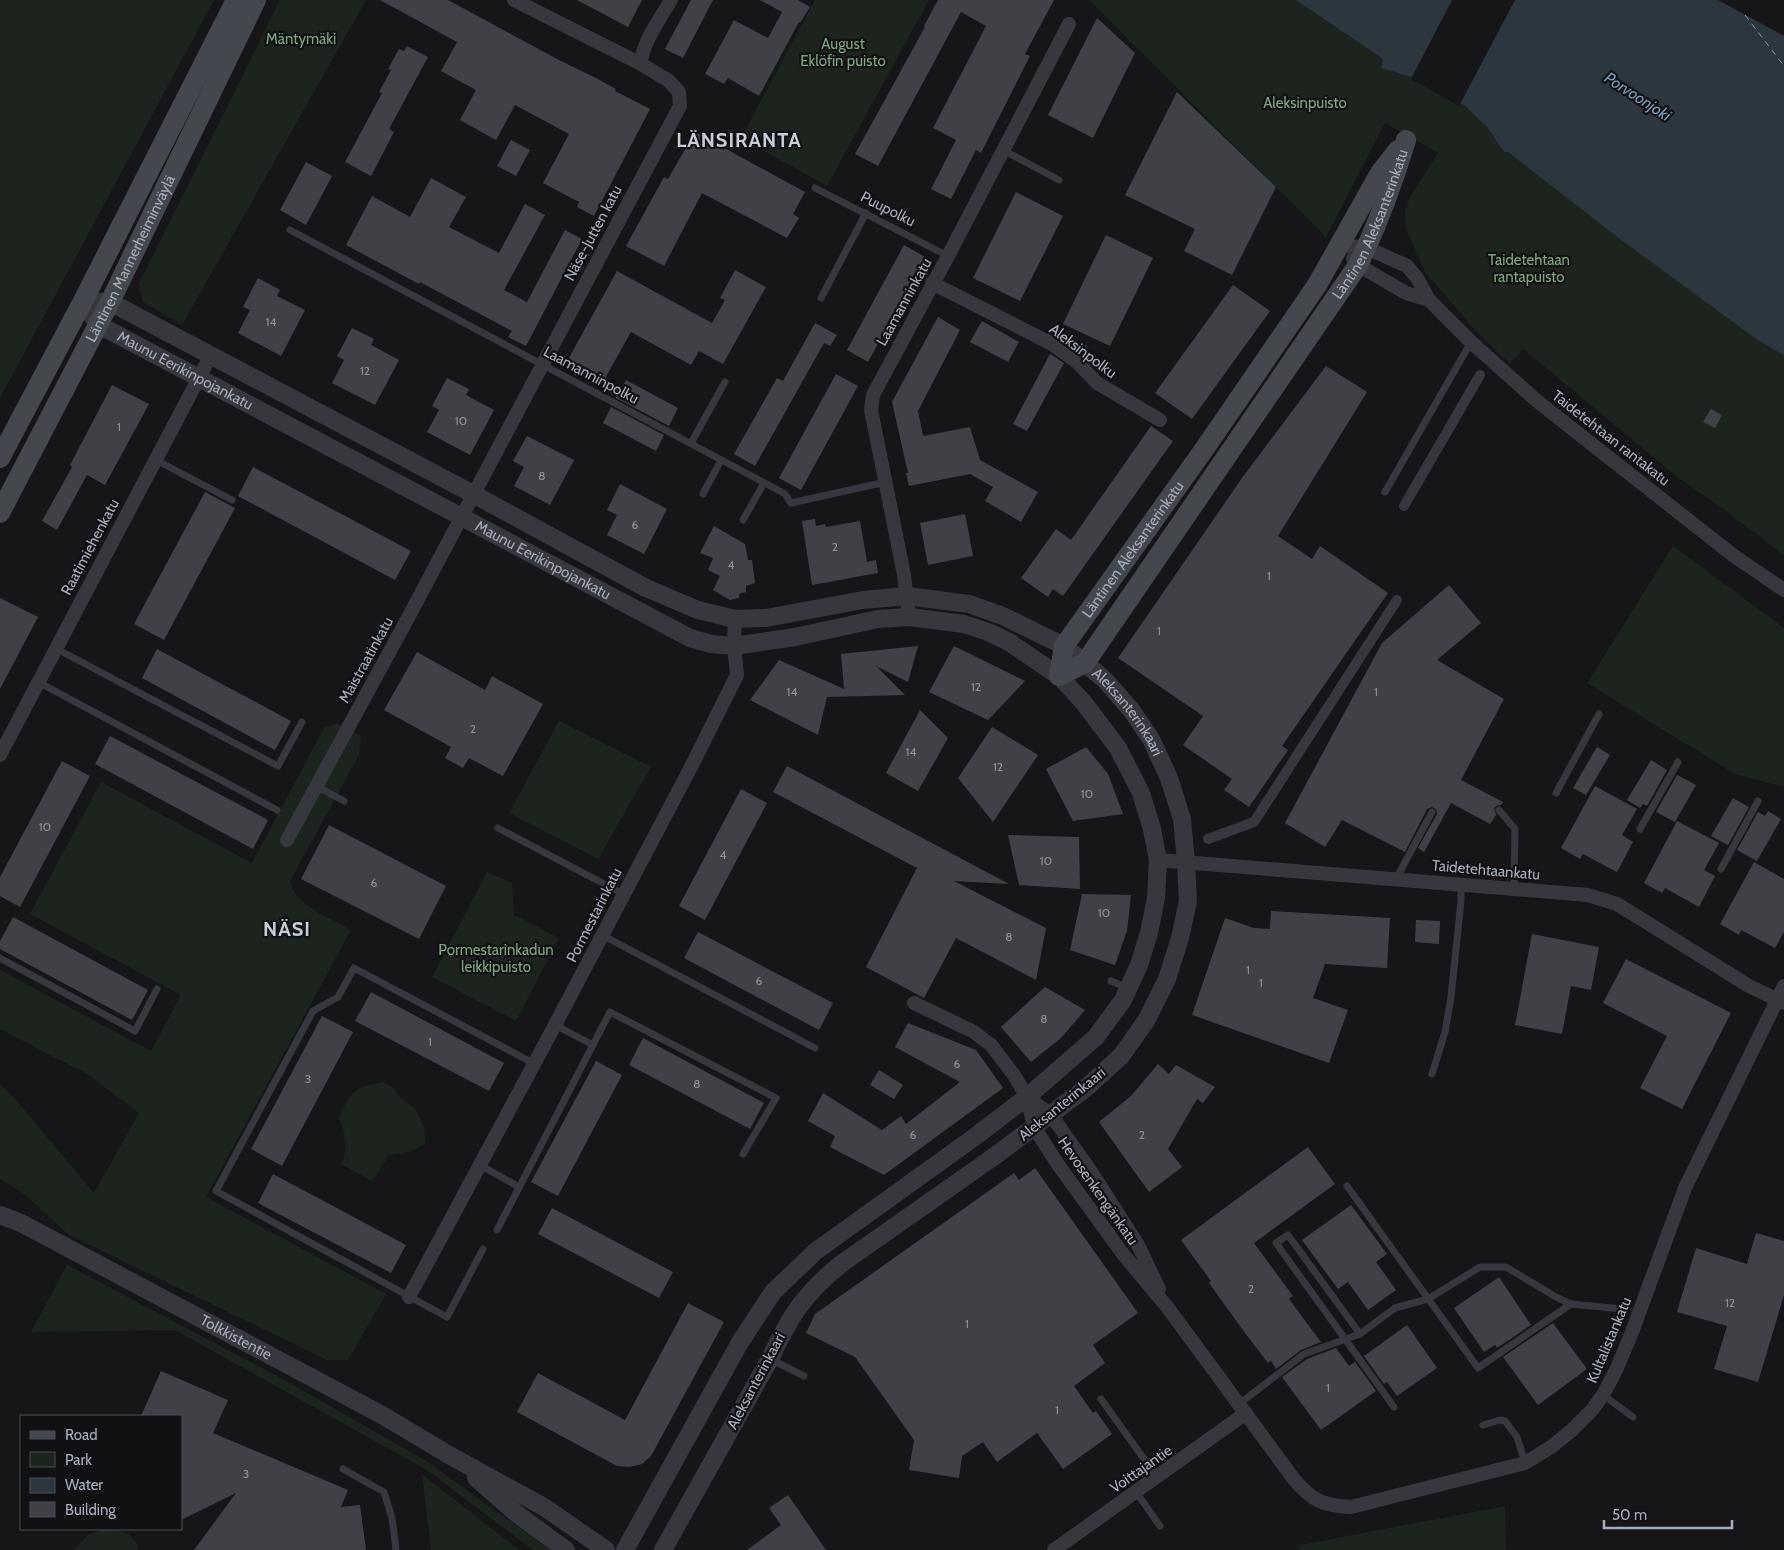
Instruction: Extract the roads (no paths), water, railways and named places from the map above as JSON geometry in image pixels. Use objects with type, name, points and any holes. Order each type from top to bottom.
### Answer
[{"type":"main road","name":"Läntinen Mannerheiminväylä","points":[[0,458],[83,301],[236,0]]},
{"type":"main road","name":"Läntinen Mannerheiminväylä","points":[[0,513],[99,325],[256,0]]},
{"type":"main road","name":"Läntinen Aleksanterinkatu","points":[[1406,140],[1395,178],[1362,256],[1086,663],[1060,676],[1064,646],[1205,448],[1317,285],[1380,173],[1406,140]]},
{"type":"street","points":[[514,0],[641,64],[641,59],[650,38],[671,0]]},
{"type":"street","name":"Laamanninkatu","points":[[909,617],[907,596],[871,410],[872,395],[948,256],[1069,24]]},
{"type":"street","name":"Näse-Jutten katu","points":[[473,494],[680,106],[680,92],[669,81],[641,64]]},
{"type":"street","name":"Taidetehtaan rantakatu","points":[[1341,245],[1362,256],[1406,293],[1428,300]]},
{"type":"street","name":"Taidetehtaan rantakatu","points":[[1362,256],[1407,266],[1417,278],[1428,300],[1471,342],[1537,401],[1734,556],[1784,590]]},
{"type":"street","name":"Aleksinpolku","points":[[932,283],[1052,344],[1077,362],[1097,383],[1160,420]]},
{"type":"street","name":"Maunu Eerikinpojankatu","points":[[83,301],[110,302],[646,588],[698,610],[736,619]]},
{"type":"street","name":"Maunu Eerikinpojankatu","points":[[83,301],[99,325],[460,518],[685,637],[711,644],[734,646]]},
{"type":"street","name":"Raatimiehenkatu","points":[[0,755],[210,355]]},
{"type":"street","points":[[1404,506],[1480,375]]},
{"type":"street","name":"Maistraatinkatu","points":[[287,840],[473,494]]},
{"type":"street","name":"Aleksanterinkaari","points":[[663,1550],[770,1359],[786,1324],[806,1295],[822,1279],[1034,1128],[1086,1088],[1120,1056],[1146,1021],[1167,979],[1180,938],[1188,900],[1186,862],[1179,811],[1169,778],[1151,739],[1132,711],[1105,680],[1064,646],[1003,616],[969,604],[907,596],[863,600],[766,618],[736,619]]},
{"type":"street","points":[[1208,839],[1254,822],[1397,600]]},
{"type":"street","name":"Aleksanterinkaari","points":[[625,1550],[739,1344],[773,1292],[816,1250],[1028,1097],[1096,1037],[1123,1000],[1139,965],[1149,933],[1156,898],[1158,860],[1152,829],[1141,793],[1127,764],[1107,731],[1060,676],[1015,646],[988,632],[964,624],[909,617],[878,619],[795,637],[734,646]]},
{"type":"street","name":"Pormestarinkatu","points":[[410,1298],[691,767],[736,674],[734,646],[736,619]]},
{"type":"street","name":"Taidetehtaankatu","points":[[1158,860],[1588,895],[1617,904],[1749,986],[1780,1001]]},
{"type":"street","name":"Kultalistankatu","points":[[1242,1408],[1306,1494],[1322,1503],[1335,1507],[1351,1507],[1525,1463],[1551,1447],[1572,1430],[1603,1396],[1618,1368],[1685,1188],[1780,1001],[1784,986]]},
{"type":"street","points":[[914,1003],[974,1032],[991,1045],[1028,1097]]},
{"type":"street","name":"Hevosenkengänkatu","points":[[1028,1097],[1051,1115],[1090,1170],[1138,1245],[1168,1308]]},
{"type":"street","name":"Hevosenkengänkatu","points":[[1028,1097],[1034,1128],[1060,1166],[1123,1254],[1168,1308],[1242,1408]]},
{"type":"street","name":"Tolkkistentie","points":[[0,1204],[21,1223]]},
{"type":"street","name":"Tolkkistentie","points":[[0,1215],[21,1223],[382,1415],[449,1455],[544,1507],[606,1550]]},
{"type":"street","name":"Voittajantie","points":[[1054,1550],[1157,1478],[1242,1408]]},
{"type":"street","name":"Tolkkistentie","points":[[449,1455],[517,1514],[566,1550]]},
{"type":"lane","points":[[1003,150],[1059,180]]},
{"type":"lane","name":"Puupolku","points":[[815,188],[948,256]]},
{"type":"lane","points":[[821,298],[866,213]]},
{"type":"lane","name":"Laamanninpolku","points":[[290,230],[764,482],[785,494],[791,503],[886,482]]},
{"type":"lane","points":[[1385,492],[1471,342]]},
{"type":"lane","points":[[690,443],[725,382]]},
{"type":"lane","points":[[156,460],[232,500]]},
{"type":"lane","points":[[703,494],[721,460]]},
{"type":"lane","points":[[743,520],[764,482]]},
{"type":"lane","points":[[55,648],[278,766],[302,722]]},
{"type":"lane","points":[[37,682],[277,810]]},
{"type":"lane","points":[[1556,793],[1599,714]]},
{"type":"lane","points":[[1640,829],[1678,762]]},
{"type":"lane","points":[[316,786],[344,801]]},
{"type":"lane","points":[[1721,869],[1758,801]]},
{"type":"lane","points":[[1499,810],[1515,829],[1514,889]]},
{"type":"lane","points":[[1396,879],[1432,812]]},
{"type":"lane","points":[[498,828],[623,894]]},
{"type":"lane","points":[[1432,1074],[1444,1032],[1451,996],[1461,884]]},
{"type":"lane","points":[[602,935],[816,1048]]},
{"type":"lane","points":[[0,958],[135,1031],[157,989]]},
{"type":"lane","points":[[483,1249],[447,1317],[216,1191],[313,1011],[338,997],[354,968],[535,1064]]},
{"type":"lane","points":[[1111,981],[1128,988]]},
{"type":"lane","points":[[497,1230],[610,1012],[776,1098],[743,1154]]},
{"type":"lane","points":[[555,1025],[593,1045]]},
{"type":"lane","points":[[480,1165],[519,1186]]},
{"type":"lane","points":[[1347,1186],[1478,1368],[1571,1304]]},
{"type":"lane","points":[[1360,1334],[1288,1235],[1276,1243],[1394,1407]]},
{"type":"lane","points":[[1242,1408],[1304,1354],[1360,1334],[1395,1308],[1428,1299],[1480,1266],[1506,1267],[1571,1304],[1622,1308]]},
{"type":"lane","points":[[770,1359],[804,1376]]},
{"type":"lane","points":[[1603,1396],[1633,1416]]},
{"type":"lane","points":[[1101,1399],[1157,1478]]},
{"type":"lane","points":[[1483,1425],[1500,1420],[1505,1421],[1517,1437],[1525,1463]]},
{"type":"lane","points":[[343,1469],[384,1492],[392,1518],[396,1550]]},
{"type":"lane","points":[[1136,1492],[1160,1526]]},
{"type":"water","name":"Porvoonjoki","points":[[1296,0],[1718,0],[1784,36],[1784,356],[1755,338],[1620,239],[1508,152],[1504,152],[1487,127],[1465,106],[1411,77],[1381,68],[1383,59]]},
{"type":"district","name":"LÄNSIRANTA","points":[[739,140]]},
{"type":"district","name":"NÄSI","points":[[287,929]]},
{"type":"park label","name":"Mäntymäki","points":[[301,39]]},
{"type":"park label","name":"August Eklöfin puisto","points":[[843,52]]},
{"type":"park label","name":"Aleksinpuisto","points":[[1305,103]]},
{"type":"park label","name":"Taidetehtaan rantapuisto","points":[[1529,268]]},
{"type":"park label","name":"Pormestarinkadun leikkipuisto","points":[[496,958]]}]
